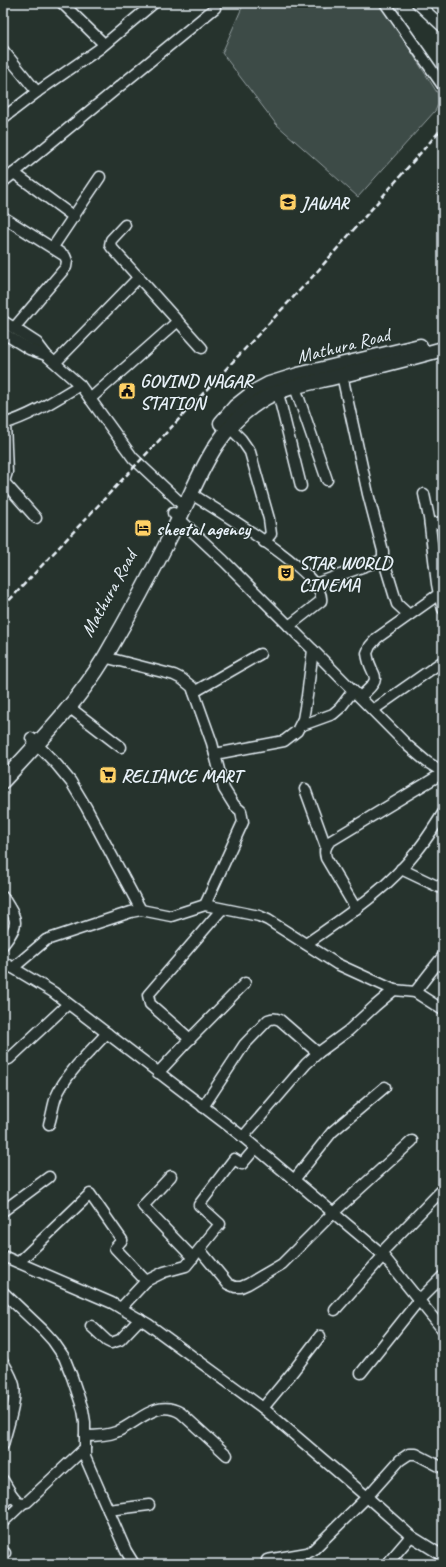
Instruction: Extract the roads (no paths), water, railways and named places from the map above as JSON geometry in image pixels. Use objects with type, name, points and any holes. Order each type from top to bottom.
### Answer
[{"type":"main road","name":"Mathura Road","points":[[3,768],[34,741],[96,654],[190,493],[206,460],[238,418],[261,400],[278,393],[438,346]]},
{"type":"main road","name":"Mathura Road","points":[[179,510],[196,458],[215,430],[235,407],[254,392],[269,384],[298,375],[438,346]]},
{"type":"main road","points":[[3,781],[34,741],[69,707],[92,677],[129,613],[179,510]]},
{"type":"street","points":[[62,3],[104,44]]},
{"type":"street","points":[[385,3],[443,86]]},
{"type":"street","points":[[417,3],[443,27]]},
{"type":"street","points":[[3,118],[104,44],[148,5]]},
{"type":"street","points":[[3,182],[215,8]]},
{"type":"street","points":[[3,50],[38,92]]},
{"type":"street","points":[[14,173],[74,216]]},
{"type":"street","points":[[53,247],[100,177]]},
{"type":"street","points":[[3,217],[53,247],[65,256],[67,261],[66,267],[14,328]]},
{"type":"street","points":[[125,225],[112,240],[110,245],[202,348]]},
{"type":"street","points":[[56,362],[138,277]]},
{"type":"street","points":[[3,321],[37,343],[46,355]]},
{"type":"street","points":[[90,399],[178,321]]},
{"type":"street","points":[[3,333],[29,349],[46,355],[56,362],[80,385],[133,458],[224,561],[408,746],[443,773],[329,842],[324,852],[326,858],[356,909]]},
{"type":"street","points":[[342,375],[368,494],[383,551],[383,558],[397,604],[409,615]]},
{"type":"street","points":[[36,518],[4,483],[6,472],[4,424],[19,419],[48,405],[80,385]]},
{"type":"street","points":[[295,387],[327,480]]},
{"type":"street","points":[[278,393],[301,486]]},
{"type":"street","points":[[230,428],[241,438],[250,452],[269,519],[271,534],[264,542]]},
{"type":"street","points":[[190,493],[290,559],[315,584],[322,597],[321,601],[289,626]]},
{"type":"street","points":[[424,494],[443,609]]},
{"type":"street","points":[[430,524],[443,522]]},
{"type":"street","points":[[315,584],[379,561],[383,558]]},
{"type":"street","points":[[300,726],[333,714],[356,694],[374,685],[374,674],[367,653],[370,646],[377,638],[441,593]]},
{"type":"street","points":[[215,754],[284,741],[292,736],[300,726],[303,719],[308,696],[313,650]]},
{"type":"street","points":[[194,692],[260,654]]},
{"type":"street","points":[[104,657],[174,675],[187,683],[194,692],[215,754],[224,789],[234,805],[241,811],[243,822],[205,905]]},
{"type":"street","points":[[373,710],[443,661]]},
{"type":"street","points":[[69,707],[121,747]]},
{"type":"street","points":[[34,741],[71,782],[141,910]]},
{"type":"street","points":[[305,789],[326,847]]},
{"type":"street","points":[[306,944],[356,909],[382,888],[401,869],[428,836],[443,813]]},
{"type":"street","points":[[401,869],[443,889]]},
{"type":"street","points":[[3,896],[13,912],[15,927],[14,932],[3,944]]},
{"type":"street","points":[[13,968],[46,940],[131,912],[141,910],[171,916],[205,905],[259,916],[268,920],[338,964],[394,990],[415,992],[443,1010]]},
{"type":"street","points":[[190,1038],[150,1004],[148,995],[222,909]]},
{"type":"street","points":[[415,992],[443,956]]},
{"type":"street","points":[[3,962],[53,992],[242,1137],[294,1180],[382,1255],[443,1330]]},
{"type":"street","points":[[158,1073],[190,1038],[246,983]]},
{"type":"street","points":[[242,1137],[292,1079],[318,1053],[348,1031],[374,1006],[394,990]]},
{"type":"street","points":[[3,1060],[9,1059],[68,1004]]},
{"type":"street","points":[[203,1107],[244,1045],[271,1018],[280,1020],[318,1053]]},
{"type":"street","points":[[49,1124],[60,1088],[68,1076],[106,1034]]},
{"type":"street","points":[[294,1180],[332,1132],[385,1087]]},
{"type":"street","points":[[200,1250],[228,1284],[235,1287],[241,1287],[248,1284],[282,1264],[333,1213],[412,1141]]},
{"type":"street","points":[[121,1308],[146,1281],[164,1272],[186,1266],[200,1250],[220,1224],[199,1205],[234,1159],[242,1164],[253,1151]]},
{"type":"street","points":[[171,1176],[143,1206],[193,1258]]},
{"type":"street","points":[[3,1211],[49,1177]]},
{"type":"street","points":[[335,1310],[382,1255],[443,1189]]},
{"type":"street","points":[[19,1262],[90,1194],[122,1240],[115,1248],[146,1281]]},
{"type":"street","points":[[3,1256],[112,1303],[140,1319],[263,1408],[411,1536],[443,1556]]},
{"type":"street","points":[[361,1373],[419,1300],[443,1276]]},
{"type":"street","points":[[3,1292],[43,1330],[64,1357],[83,1410],[85,1422],[85,1457],[126,1551],[134,1564]]},
{"type":"street","points":[[91,1326],[112,1343],[120,1340],[140,1319]]},
{"type":"street","points":[[263,1408],[320,1336]]},
{"type":"street","points":[[3,1362],[10,1374],[14,1386],[14,1404],[3,1445]]},
{"type":"street","points":[[85,1436],[114,1433],[127,1427],[152,1411],[164,1407],[174,1408],[227,1455]]},
{"type":"street","points":[[3,1522],[23,1503],[27,1502],[85,1448]]},
{"type":"street","points":[[267,1560],[307,1553],[313,1550],[367,1497],[400,1460],[408,1454],[416,1454],[443,1468]]},
{"type":"street","points":[[3,1480],[18,1502],[23,1503]]},
{"type":"street","points":[[3,1503],[12,1495]]},
{"type":"street","points":[[108,1510],[149,1505]]},
{"type":"street","points":[[387,1564],[411,1536]]},
{"type":"railway","points":[[3,607],[315,274],[443,127]]},
{"type":"place","name":"JAWAR","points":[[288,202]]},
{"type":"place","name":"GOVIND NAGAR STATION","points":[[127,391]]},
{"type":"place","name":"sheetal agency","points":[[143,528]]},
{"type":"place","name":"STAR WORLD CINEMA","points":[[286,573]]},
{"type":"place","name":"RELIANCE MART","points":[[108,775]]}]
